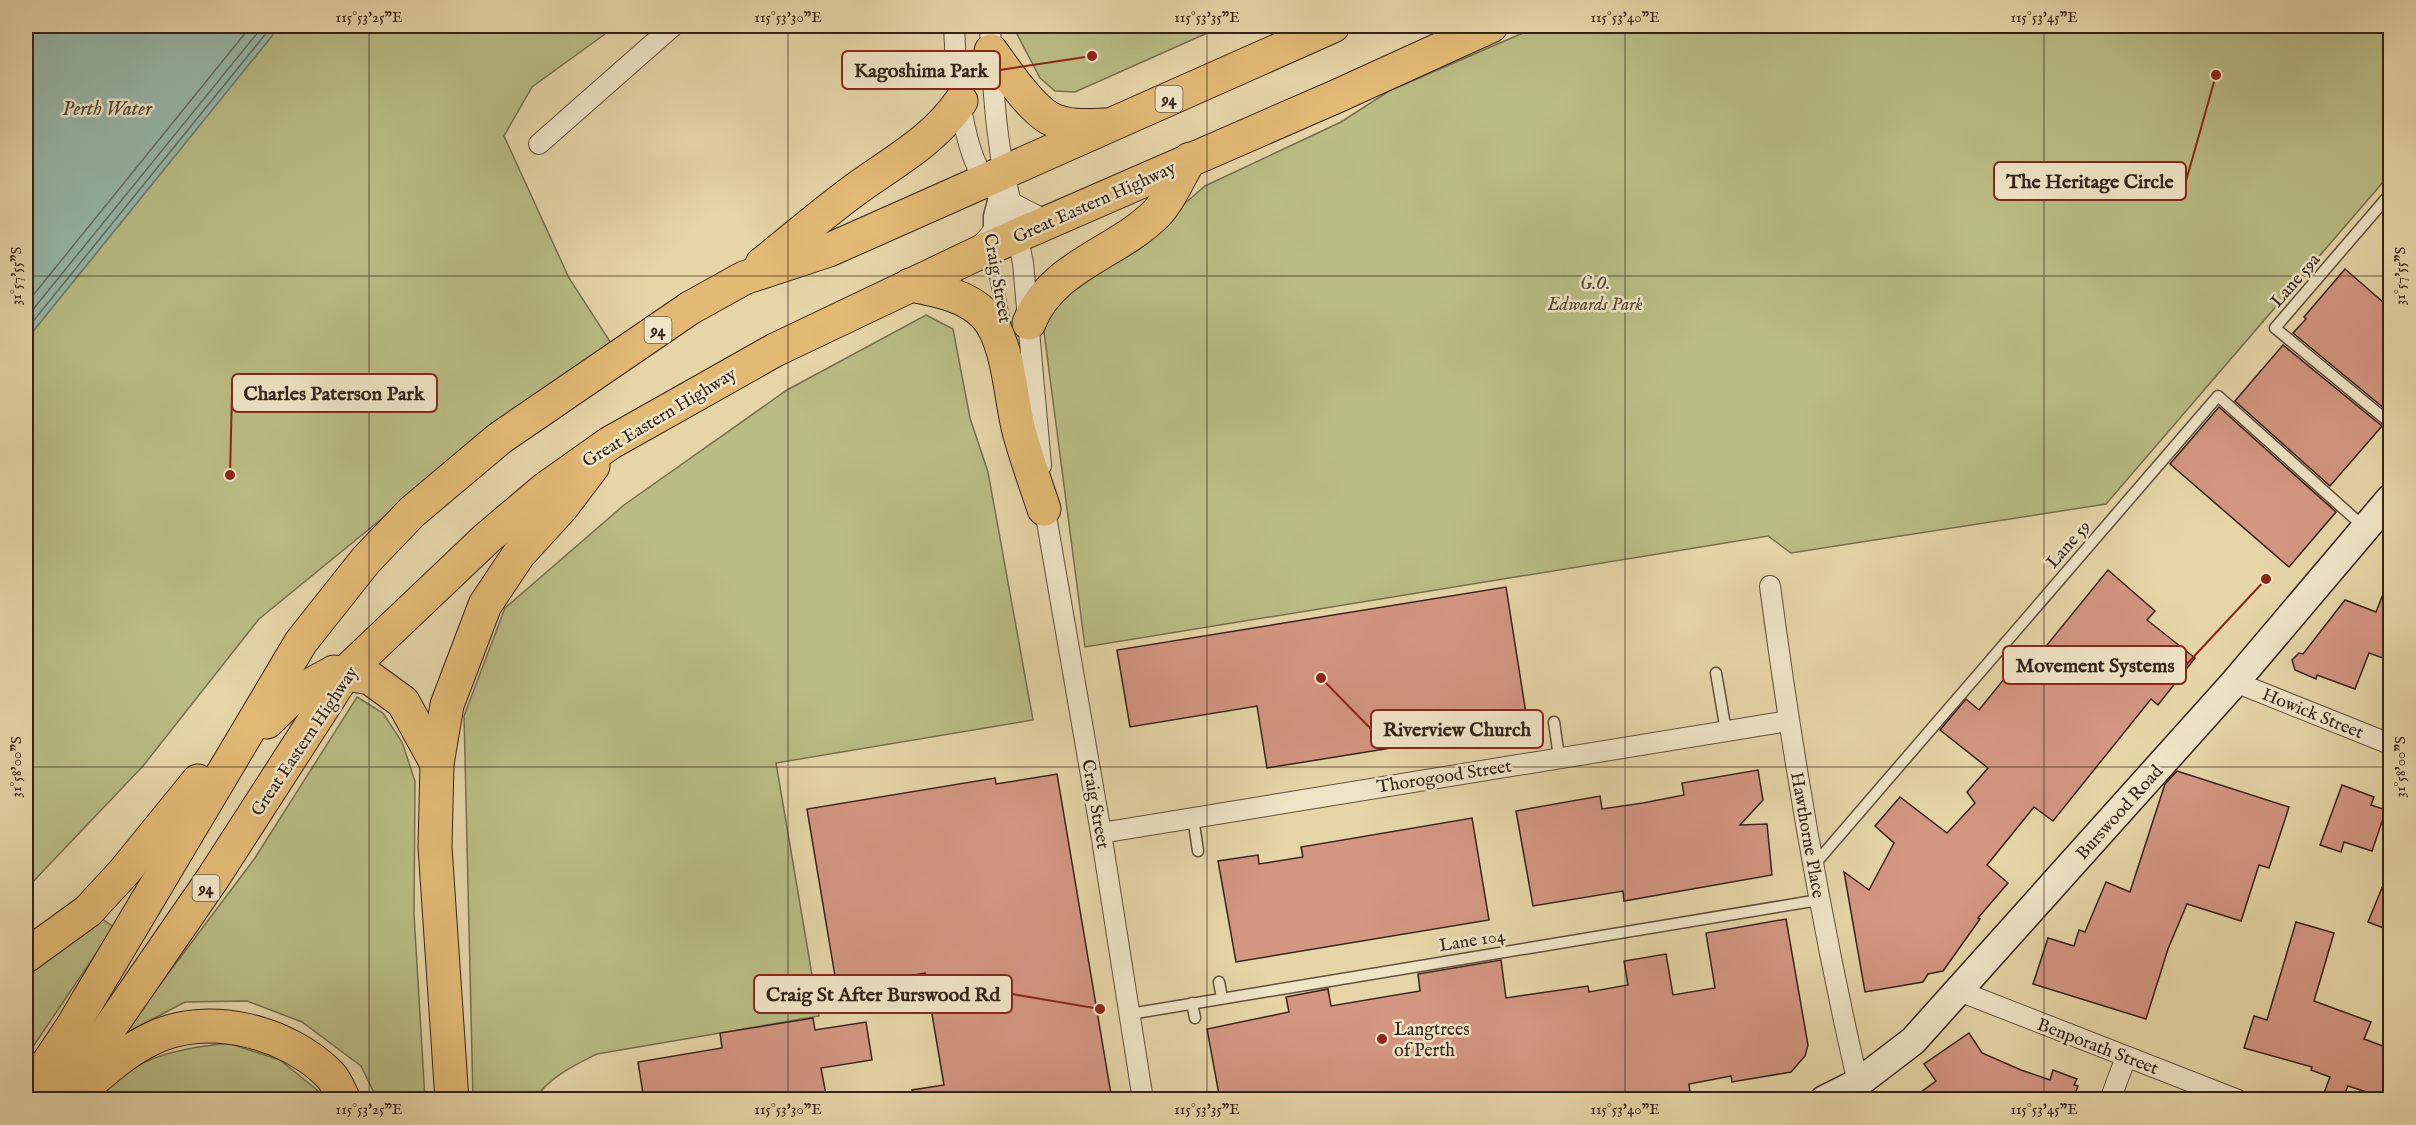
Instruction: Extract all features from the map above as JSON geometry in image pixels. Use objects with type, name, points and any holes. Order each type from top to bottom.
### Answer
[{"type":"highway","name":"94","points":[[26,1096],[72,1027],[301,642],[366,560],[412,512],[457,472],[500,438],[651,334],[744,278],[1000,188],[1112,124],[1333,26]]},
{"type":"highway","name":"Great Eastern Highway","points":[[60,1100],[213,878],[345,673],[487,538],[545,489],[610,442],[775,350],[960,261],[998,240],[1050,222],[1491,26]]},
{"type":"highway","points":[[990,38],[1013,81],[1048,117],[1063,123],[1087,126],[1112,124]]},
{"type":"highway","points":[[744,278],[853,191],[909,154],[948,120],[961,101]]},
{"type":"highway","points":[[1029,323],[1048,290],[1072,270],[1111,247],[1157,213],[1190,159]]},
{"type":"highway","points":[[910,285],[964,299],[986,316],[995,330],[1002,348],[1019,434],[1044,509]]},
{"type":"highway","points":[[452,1100],[435,847],[436,764],[447,705],[485,605],[519,554],[562,507],[610,442]]},
{"type":"highway","points":[[26,956],[88,911],[124,872],[189,793],[301,642]]},
{"type":"highway","points":[[235,754],[298,692],[334,672],[370,678],[403,702],[436,764]]},
{"type":"highway","points":[[69,1100],[125,1053],[153,1038],[180,1030],[214,1026],[254,1030],[298,1050],[342,1092]]},
{"type":"main road","name":"Burswood Road","points":[[1824,1100],[1858,1083],[1913,1041],[2235,682],[2391,499]]},
{"type":"street","points":[[539,144],[673,26]]},
{"type":"street","points":[[954,26],[961,101],[968,143],[1000,188],[1050,222]]},
{"type":"street","points":[[990,38],[1000,188],[998,240]]},
{"type":"street","name":"Craig Street","points":[[1000,188],[998,240],[1023,262],[1044,509],[1101,833],[1143,1100]]},
{"type":"street","name":"Hawthorne Place","points":[[1770,586],[1788,721],[1819,900],[1858,1083]]},
{"type":"street","name":"Howick Street","points":[[2235,682],[2391,744]]},
{"type":"street","name":"Thorogood Street","points":[[1101,833],[1788,721]]},
{"type":"street","name":"Benporath Street","points":[[1959,991],[2238,1100]]},
{"type":"street","points":[[2110,1100],[2126,1057]]},
{"type":"lane","name":"Lane 59a","points":[[2391,194],[2275,328],[2391,423]]},
{"type":"lane","name":"Craig Street","points":[[998,240],[1044,509]]},
{"type":"lane","name":"Lane 59","points":[[1814,865],[2218,396],[2365,528]]},
{"type":"lane","points":[[1716,673],[1726,731]]},
{"type":"lane","points":[[1554,722],[1559,757]]},
{"type":"lane","points":[[1193,817],[1198,851]]},
{"type":"lane","name":"Lane 104","points":[[1130,1014],[1819,900]]},
{"type":"lane","points":[[1219,982],[1222,998]]},
{"type":"lane","points":[[1192,1003],[1195,1018]]},
{"type":"green space","points":[[280,26],[616,26],[532,87],[504,136],[569,278],[611,343],[505,418],[259,619],[143,766],[26,889],[26,340]]},
{"type":"green space","points":[[1016,26],[1223,26],[1075,92],[1055,91],[1040,78],[1017,34]]},
{"type":"green space","name":"G.O. Edwards Park","points":[[1539,26],[2390,26],[2390,174],[2106,504],[1791,553],[1768,536],[1085,647],[1044,332],[1051,307],[1128,253],[1205,186],[1341,122],[1389,91]]},
{"type":"green space","points":[[926,315],[953,329],[970,418],[988,472],[1033,720],[776,763],[819,1016],[597,1054],[555,1078],[535,1099],[473,1099],[464,716],[505,608],[624,505],[787,390]]},
{"type":"green space","points":[[357,697],[383,713],[402,742],[415,781],[414,914],[425,1099],[377,1099],[361,1066],[302,1022],[247,1001],[185,1002],[122,1035],[255,858]]},
{"type":"green space","points":[[99,917],[114,927],[26,1057],[26,971]]},
{"type":"green space","points":[[228,1043],[280,1060],[317,1090],[324,1099],[95,1100],[110,1085],[140,1064],[172,1053]]},
{"type":"water","name":"Perth Water","points":[[26,26],[280,26],[26,340]]},
{"type":"building","points":[[2345,269],[2391,309],[2391,414],[2293,333]]},
{"type":"building","points":[[2283,345],[2382,426],[2330,486],[2235,401]]},
{"type":"building","points":[[2219,407],[2336,512],[2289,567],[2170,464]]},
{"type":"building","points":[[2108,570],[2155,611],[2147,620],[2195,658],[2158,705],[2151,699],[2053,821],[2034,807],[1987,865],[2008,883],[1978,918],[1980,919],[1943,971],[1928,974],[1923,982],[1865,992],[1844,872],[1869,890],[1894,843],[1875,826],[1900,797],[1947,833],[1975,803],[1967,792],[1988,768],[1940,730],[1966,699],[1979,710],[2025,653],[2034,661]]},
{"type":"building","points":[[2389,579],[2391,579],[2391,661],[2369,653],[2355,689],[2317,675],[2316,679],[2295,670],[2292,660],[2299,653],[2303,654],[2345,600],[2376,612]]},
{"type":"building","points":[[1506,587],[1528,726],[1267,768],[1257,706],[1130,727],[1117,650]]},
{"type":"building","points":[[1758,770],[1763,800],[1740,825],[1767,824],[1772,875],[1624,901],[1623,891],[1533,906],[1516,811],[1600,796],[1602,809],[1643,803],[1684,795],[1682,783]]},
{"type":"building","points":[[2177,771],[2289,807],[2269,868],[2259,865],[2241,921],[2187,904],[2168,949],[2146,1019],[2033,984],[2048,938],[2074,946],[2079,930],[2085,932],[2106,882],[2130,892],[2165,784]]},
{"type":"building","points":[[1057,774],[1112,1100],[913,1100],[912,1090],[944,1085],[925,973],[837,988],[807,809],[995,778],[996,784]]},
{"type":"building","points":[[2342,785],[2374,797],[2371,805],[2386,810],[2372,851],[2344,842],[2341,852],[2320,845]]},
{"type":"building","points":[[1472,818],[1489,920],[1236,962],[1218,861],[1258,855],[1259,864],[1303,857],[1301,847]]},
{"type":"building","points":[[2391,869],[2391,931],[2368,922]]},
{"type":"building","points":[[1786,919],[1808,1045],[1805,1056],[1791,1072],[1732,1082],[1731,1076],[1689,1084],[1691,1100],[1220,1100],[1207,1029],[1289,1012],[1286,997],[1328,989],[1331,1006],[1420,991],[1418,974],[1501,960],[1506,998],[1588,986],[1589,992],[1628,985],[1624,961],[1666,954],[1673,995],[1715,988],[1706,933]]},
{"type":"building","points":[[2296,922],[2334,933],[2314,1001],[2371,1022],[2364,1039],[2391,1049],[2391,1100],[2348,1086],[2342,1100],[2324,1093],[2330,1077],[2311,1070],[2312,1067],[2244,1048],[2254,1016],[2267,1020]]},
{"type":"building","points":[[813,1018],[815,1030],[866,1022],[872,1060],[821,1068],[827,1100],[644,1100],[638,1062],[722,1048],[720,1033]]},
{"type":"building","points":[[1969,1033],[1982,1053],[2021,1070],[2050,1080],[2053,1070],[2077,1079],[2074,1085],[2078,1086],[2073,1100],[1910,1100],[1936,1081],[1924,1064]]},
{"type":"place","name":"Kagoshima Park","points":[[1092,56]]},
{"type":"place","name":"The Heritage Circle","points":[[2216,75]]},
{"type":"place","name":"Charles Paterson Park","points":[[230,475]]},
{"type":"place","name":"Movement Systems","points":[[2266,579]]},
{"type":"place","name":"Riverview Church","points":[[1321,678]]},
{"type":"place","name":"Craig St After Burswood Rd","points":[[1100,1009]]},
{"type":"place","name":"Langtrees of Perth","points":[[1382,1039]]}]
